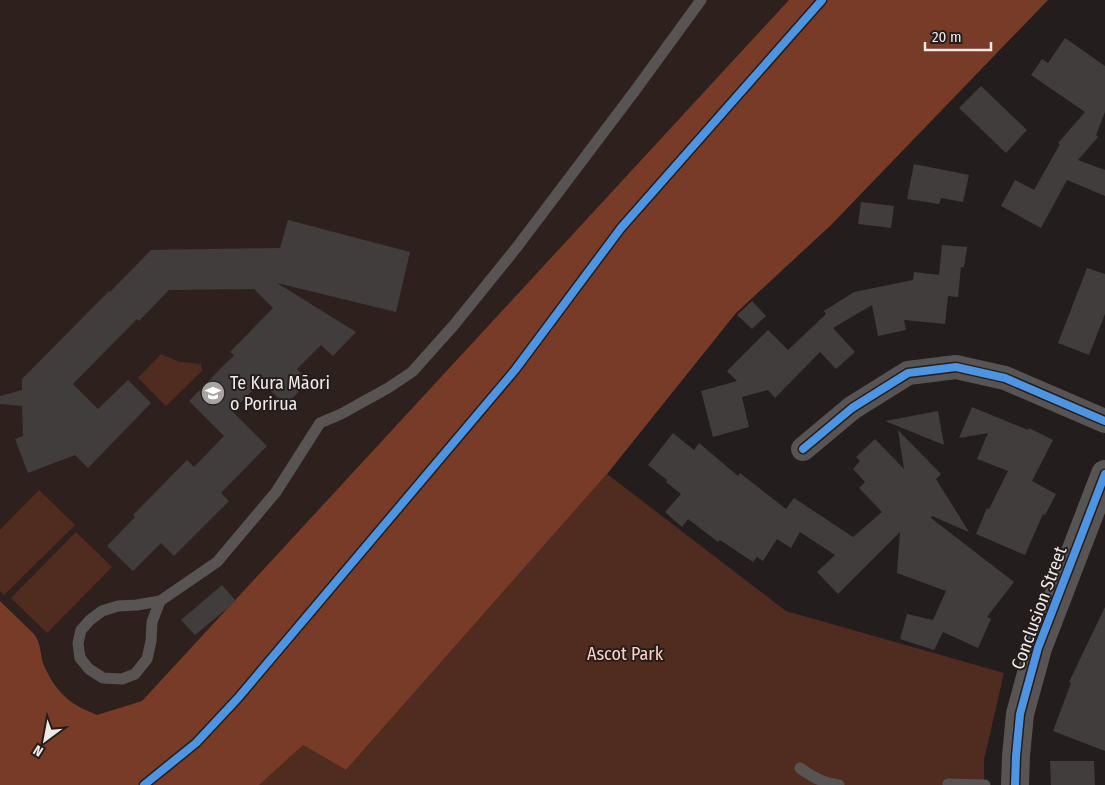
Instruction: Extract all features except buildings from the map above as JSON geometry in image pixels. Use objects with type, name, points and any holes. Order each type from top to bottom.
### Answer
[{"type":"street","points":[[803,449],[852,408],[908,372],[956,367],[1005,378],[1105,421]]},
{"type":"street","name":"Conclusion Street","points":[[1015,785],[1020,714],[1038,648],[1105,474]]},
{"type":"lane","points":[[160,601],[152,622],[151,641],[147,658],[135,674],[122,679],[103,678],[89,669],[80,658],[78,643],[81,630],[90,620],[102,611],[118,606],[160,601],[217,562],[276,492],[320,423],[341,414],[388,388],[412,372],[454,325],[517,247],[701,0]]},
{"type":"lane","points":[[800,768],[809,776],[820,781],[839,785]]},
{"type":"lane","points":[[948,784],[986,785]]},
{"type":"shaded area","name":"Te Kura Māori o Porirua","points":[[0,0],[789,0],[142,701],[97,715],[73,703],[60,692],[48,675],[39,640],[0,601]]},
{"type":"shaded area","points":[[789,0],[1048,0],[831,225],[736,313],[607,474],[346,770],[303,745],[259,785],[0,785],[0,601],[34,634],[48,674],[59,690],[73,703],[97,715],[142,701]]},
{"type":"green space","points":[[161,354],[180,362],[201,364],[202,371],[166,406],[138,378]]},
{"type":"green space","name":"Ascot Park","points":[[607,474],[786,611],[1004,673],[984,760],[984,785],[157,785],[303,745],[346,770]]},
{"type":"green space","points":[[39,490],[75,525],[4,595],[0,591],[0,530]]},
{"type":"green space","points":[[76,532],[112,567],[47,633],[11,598]]},
{"type":"cycle path","points":[[144,785],[196,743],[238,698],[515,370],[621,228],[822,0]]},
{"type":"cycle path","points":[[803,449],[852,408],[908,373],[956,367],[1005,378],[1105,421]]},
{"type":"cycle path","points":[[1015,785],[1020,714],[1038,648],[1105,474]]},
{"type":"place","name":"Te Kura Māori o Porirua","points":[[213,393]]}]
